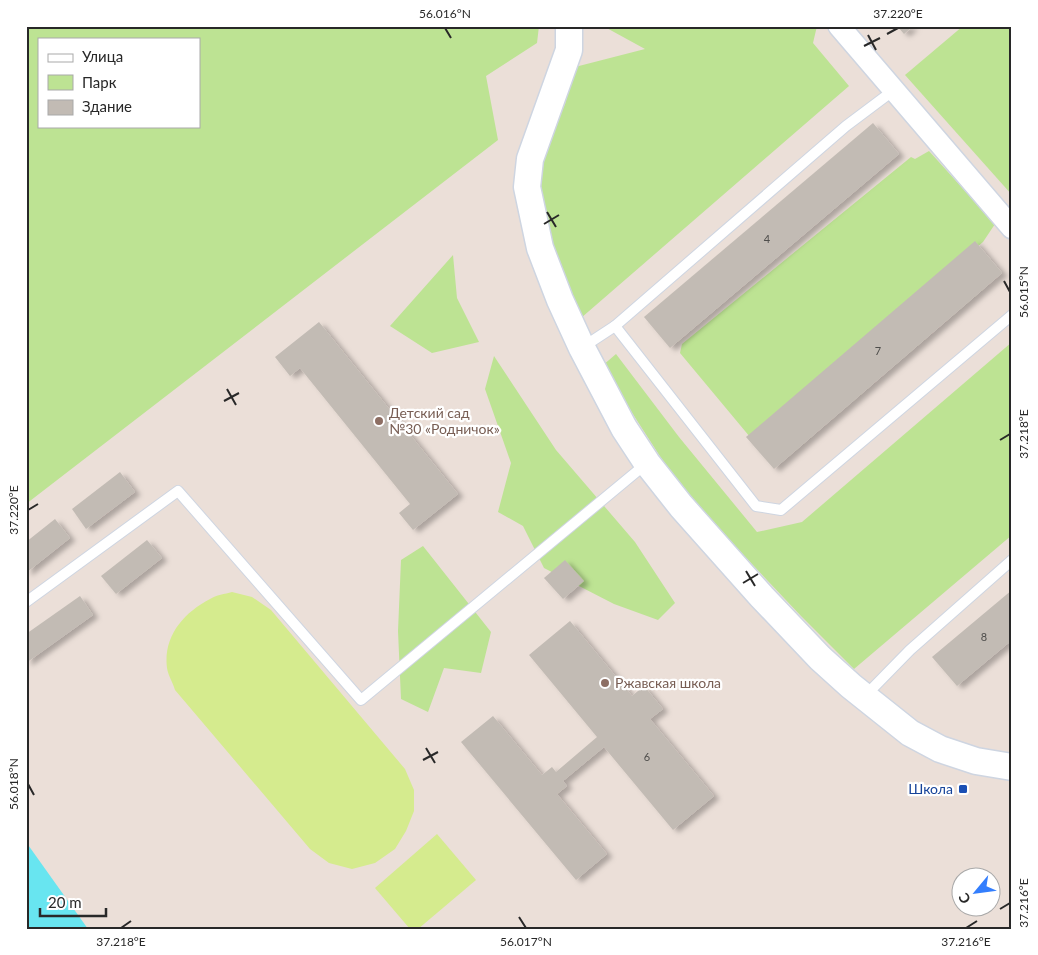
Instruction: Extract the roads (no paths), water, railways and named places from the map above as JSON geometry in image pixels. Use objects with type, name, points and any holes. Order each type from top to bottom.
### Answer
[{"type":"street","points":[[569,26],[568,50],[530,159],[527,187],[540,248],[560,300],[582,348],[624,428],[647,463],[681,506],[762,597],[820,658],[864,697],[910,733],[940,749],[976,761],[1012,767]]},
{"type":"street","points":[[840,26],[1012,228]]},
{"type":"lane","points":[[582,348],[615,326],[846,126],[894,90]]},
{"type":"lane","points":[[615,326],[756,506],[780,510],[1012,315]]},
{"type":"lane","points":[[26,602],[178,491],[361,700],[647,463]]},
{"type":"lane","points":[[864,697],[910,650],[1012,560]]},
{"type":"water","points":[[26,842],[88,929],[26,929]]},
{"type":"place","name":"Детский сад №30 «Родничок»","points":[[379,421]]},
{"type":"place","name":"Ржавская школа","points":[[605,683]]},
{"type":"place","name":"Школа","points":[[963,789]]}]
